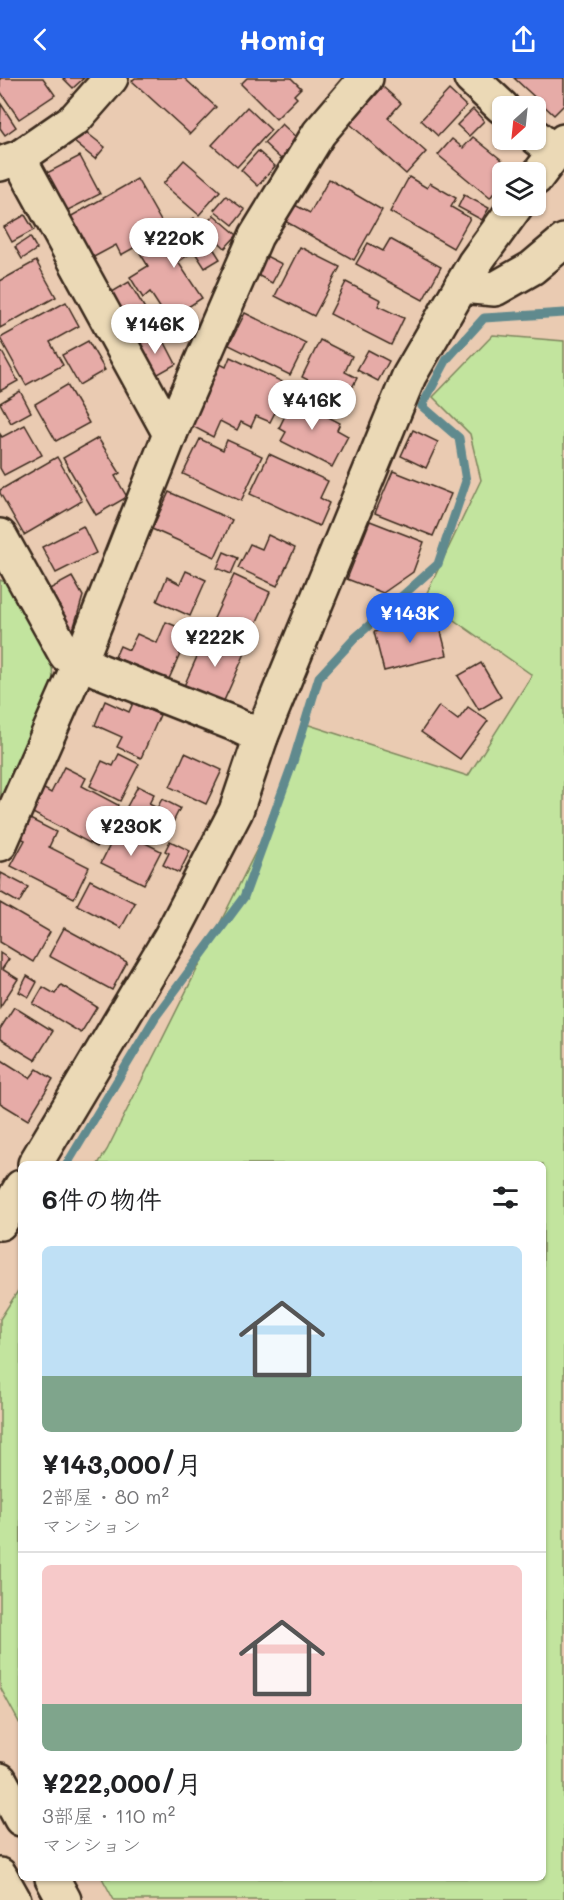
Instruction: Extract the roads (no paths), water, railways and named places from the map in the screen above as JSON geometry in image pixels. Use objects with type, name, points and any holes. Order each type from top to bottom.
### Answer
[{"type":"street","points":[[111,78],[75,119],[10,160],[27,173],[170,434]]},
{"type":"street","points":[[0,844],[80,662],[170,434],[256,236],[319,133],[366,78]]},
{"type":"street","points":[[471,78],[492,98]]},
{"type":"street","points":[[37,1161],[170,938],[236,812],[261,737],[409,376],[474,264],[509,216]]},
{"type":"street","points":[[461,286],[495,289],[532,268],[564,241]]},
{"type":"street","points":[[3,548],[66,656],[232,723],[261,737]]},
{"type":"street","points":[[0,1222],[18,1192]]},
{"type":"street","points":[[0,1780],[18,1813]]},
{"type":"street","points":[[0,1875],[14,1900]]},
{"type":"street","points":[[54,1881],[64,1900]]},
{"type":"waterway","points":[[69,1161],[156,1016],[244,897],[293,762],[319,677],[356,637],[438,564],[466,481],[459,438],[422,406],[447,359],[484,318],[564,313]]}]
